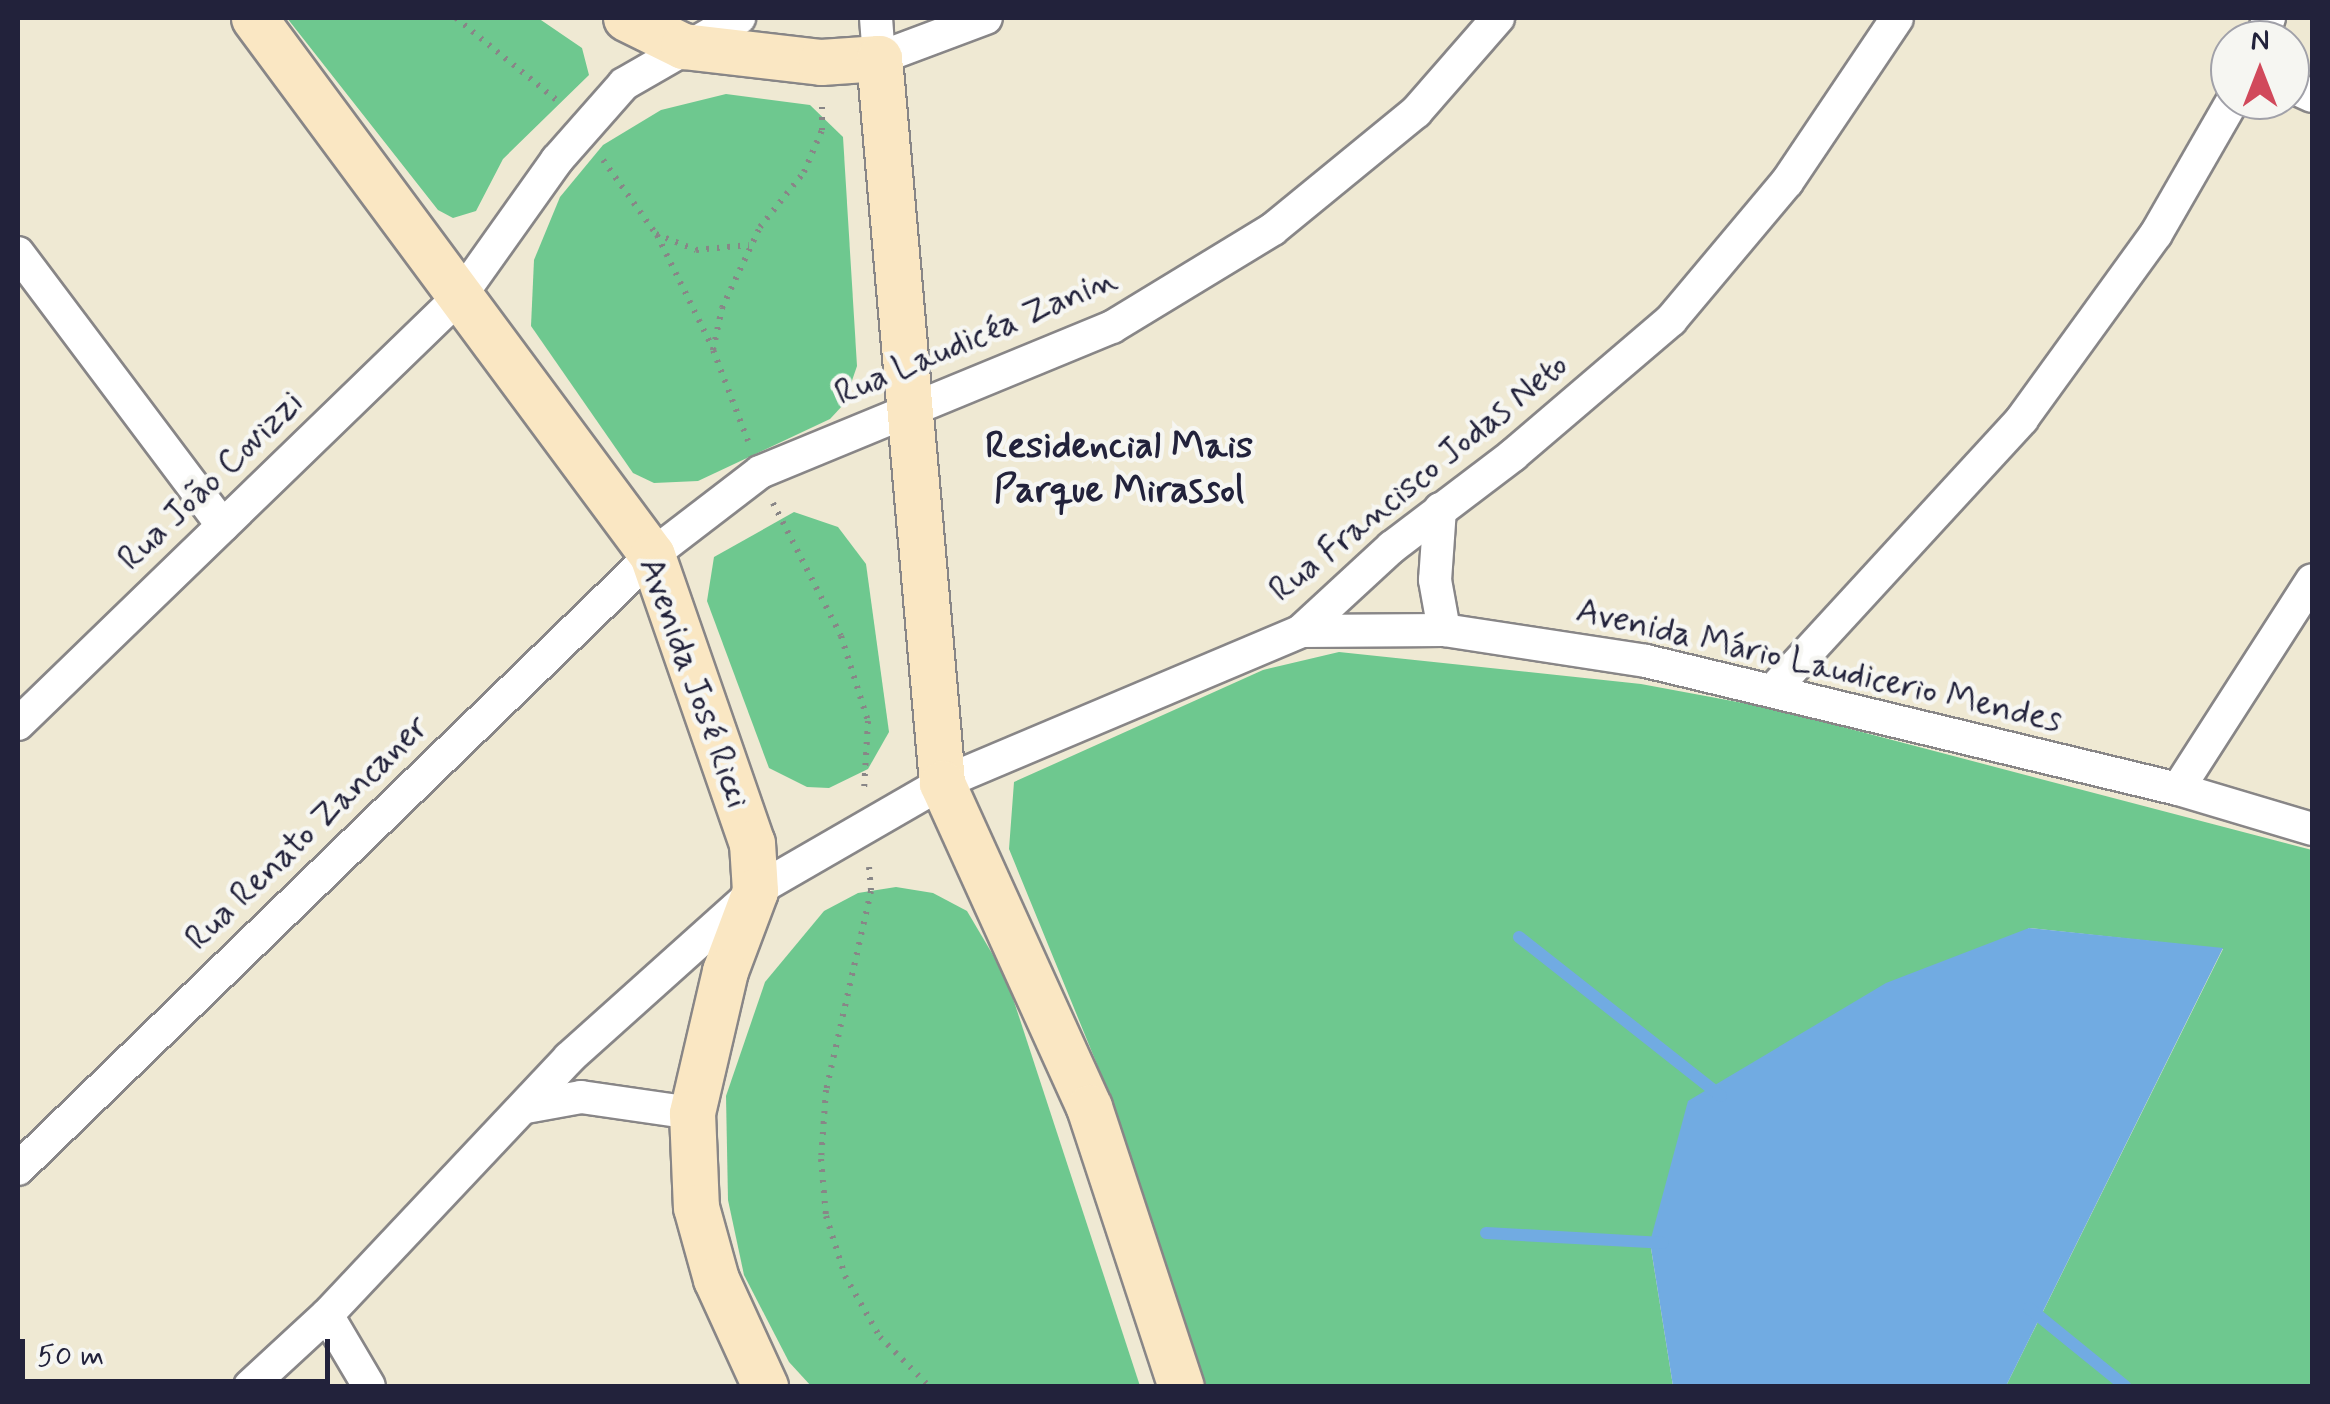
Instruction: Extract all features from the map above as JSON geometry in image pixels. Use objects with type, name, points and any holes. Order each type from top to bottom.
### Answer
[{"type":"street","name":"Avenida José Ricci","points":[[254,18],[652,555],[752,843],[755,891],[725,971],[692,1113],[696,1207],[716,1280],[765,1386]]},
{"type":"street","points":[[626,18],[683,46],[820,62],[877,38],[986,18]]},
{"type":"street","points":[[461,295],[557,160],[614,96],[683,46],[739,18]]},
{"type":"street","name":"Rua Laudicéa Zanin","points":[[652,555],[760,472],[1112,327],[1274,229],[1416,112],[1498,18]]},
{"type":"street","name":"Rua Francisco Jodas Neto","points":[[250,1386],[328,1315],[569,1058],[755,891],[866,832],[942,783],[1301,631],[1440,509],[1672,320],[1787,182],[1898,18]]},
{"type":"street","points":[[877,38],[905,412],[942,783],[1089,1108],[1180,1386]]},
{"type":"street","points":[[1774,689],[2022,418],[2156,234],[2222,120]]},
{"type":"street","points":[[18,253],[222,526]]},
{"type":"street","name":"Rua João Covizzi","points":[[18,724],[461,295]]},
{"type":"street","points":[[1440,509],[1435,580],[1444,630]]},
{"type":"street","name":"Rua Renato Zancaner","points":[[18,1169],[652,555]]},
{"type":"street","points":[[2178,789],[2312,580]]},
{"type":"street","name":"Avenida Mário Laudicerio Mendes","points":[[1301,631],[1444,630],[1646,661],[2178,789],[2312,829]]},
{"type":"street","points":[[526,1108],[581,1097],[692,1113]]},
{"type":"street","points":[[328,1315],[368,1386]]},
{"type":"path","points":[[713,350],[732,278],[760,227],[804,172],[822,130],[820,62]]},
{"type":"path","points":[[656,234],[713,350],[804,572],[841,636],[868,720],[866,832],[871,891],[826,1090],[820,1159],[826,1216],[845,1276],[880,1336],[929,1386]]},
{"type":"green space","points":[[287,18],[538,18],[582,48],[589,75],[503,159],[476,211],[453,218],[438,210]]},
{"type":"green space","points":[[726,94],[810,105],[843,137],[857,366],[844,404],[830,419],[698,481],[654,483],[633,473],[531,326],[534,260],[560,197],[603,145],[661,110]]},
{"type":"green space","points":[[794,512],[838,527],[866,564],[889,732],[868,769],[829,788],[807,787],[769,768],[707,601],[714,557]]},
{"type":"green space","points":[[1339,652],[1641,684],[1770,708],[2312,850],[2312,1386],[2006,1386],[2223,949],[2029,928],[1650,1242],[1673,1386],[1199,1386],[1112,1101],[1009,849],[1014,782],[1263,670]]},
{"type":"green space","points":[[896,887],[933,893],[967,911],[1006,977],[1140,1386],[811,1386],[789,1362],[744,1275],[728,1200],[726,1096],[765,982],[824,911],[858,893]]},
{"type":"water","points":[[2029,928],[2223,948],[2006,1386],[1673,1386],[1650,1242],[1688,1101],[1886,983]]},
{"type":"waterway","points":[[1519,937],[1721,1096]]},
{"type":"waterway","points":[[1486,1233],[1663,1243]]},
{"type":"waterway","points":[[2029,1308],[2125,1386]]},
{"type":"district","name":"Residencial Mais Parque Mirassol","points":[[1119,469]]}]
